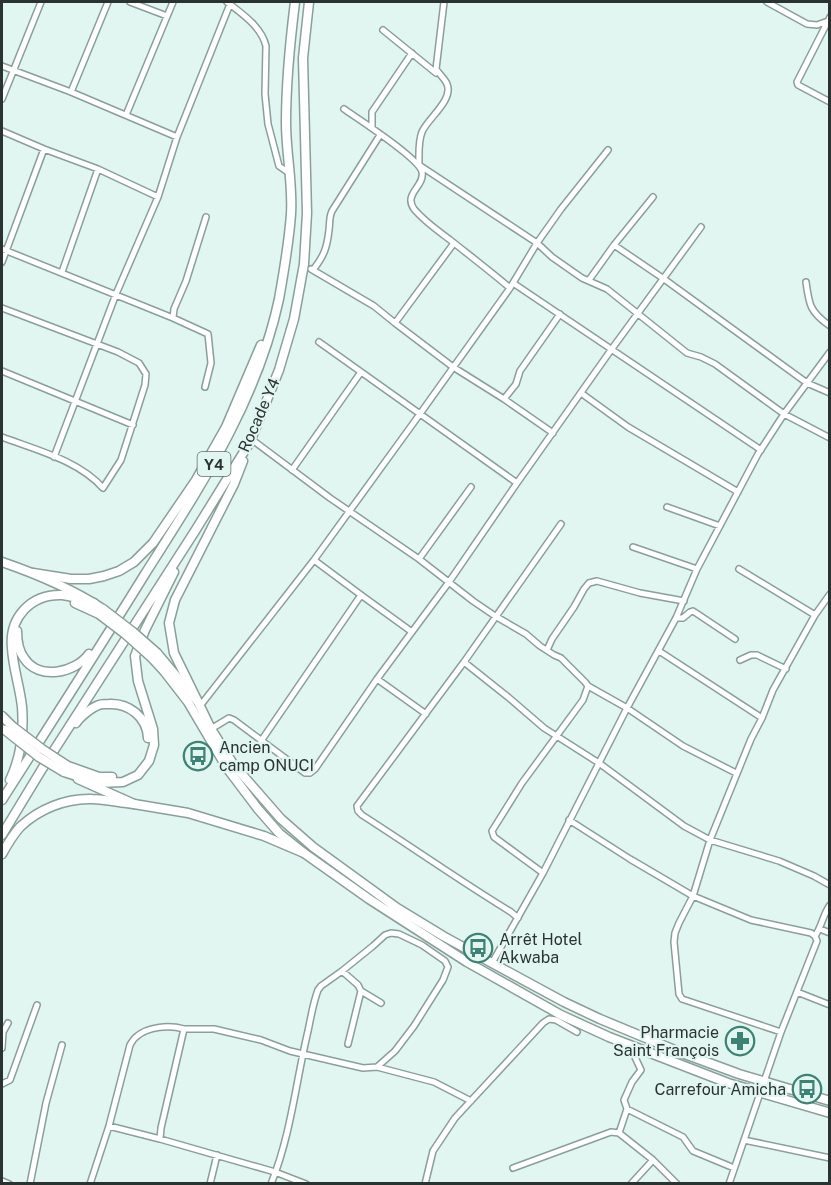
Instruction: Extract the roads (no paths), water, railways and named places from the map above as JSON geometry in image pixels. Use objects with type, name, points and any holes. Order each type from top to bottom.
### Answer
[{"type":"main road","name":"Rocade Y4","points":[[2,798],[209,472],[236,421],[260,363],[278,300],[291,212],[286,125],[288,54],[295,2]]},
{"type":"main road","name":"Rocade Y4","points":[[2,835],[250,441],[282,360],[294,319],[304,264],[307,213],[303,58],[309,2]]},
{"type":"main road","points":[[33,573],[70,579],[104,576],[119,571],[134,562],[153,543],[196,480],[226,427],[278,300]]},
{"type":"main road","points":[[250,441],[234,484],[175,600],[169,623],[174,653],[199,704],[233,764],[251,786],[281,819],[360,882],[397,908],[492,963],[564,1002],[682,1053],[764,1082],[830,1101]]},
{"type":"main road","points":[[66,769],[98,783],[123,782],[138,775],[149,761],[154,746],[153,729],[138,681],[135,656],[145,630],[195,531]]},
{"type":"main road","points":[[2,562],[67,588],[94,603],[124,633],[155,655],[199,704]]},
{"type":"main road","points":[[2,798],[13,773],[22,742],[22,707],[11,645],[12,630],[17,619],[26,606],[41,598],[62,595],[94,603]]},
{"type":"main road","points":[[101,612],[61,600],[43,602],[30,610],[16,632],[18,646],[25,660],[34,667],[47,672],[72,669],[84,661],[120,614]]},
{"type":"main road","points":[[155,655],[188,702],[227,768],[279,833],[369,899],[467,962],[561,1014],[634,1047],[729,1083],[830,1113]]},
{"type":"main road","points":[[42,769],[80,718],[99,704],[116,704],[130,708],[141,718],[148,729],[149,745],[144,759],[135,770],[121,777],[99,777],[66,769]]},
{"type":"main road","points":[[2,716],[6,728],[42,749],[87,784],[134,804]]},
{"type":"main road","points":[[2,854],[20,828],[41,810],[64,802],[92,798],[188,813],[264,836],[304,853]]},
{"type":"street","points":[[2,99],[41,2]]},
{"type":"street","points":[[71,92],[108,2]]},
{"type":"street","points":[[130,2],[167,16]]},
{"type":"street","points":[[126,115],[173,2]]},
{"type":"street","points":[[444,2],[435,69],[447,84],[448,93],[420,134],[419,165],[422,175],[411,197],[410,202],[413,207],[454,243],[512,285],[560,314],[761,450]]},
{"type":"street","points":[[767,2],[807,24],[817,25],[829,19]]},
{"type":"street","points":[[54,457],[116,294],[158,197],[177,136],[229,3],[253,24],[266,46],[265,94],[268,124],[279,166],[289,173]]},
{"type":"street","points":[[829,19],[796,82],[830,102]]},
{"type":"street","points":[[383,30],[442,78]]},
{"type":"street","points":[[372,129],[372,112],[412,53]]},
{"type":"street","points":[[2,66],[177,136]]},
{"type":"street","points":[[344,109],[419,165],[537,243],[552,257],[582,278],[607,288],[687,353],[715,364],[784,414],[830,438]]},
{"type":"street","points":[[2,131],[98,169],[158,197]]},
{"type":"street","points":[[313,270],[324,256],[330,215],[380,135]]},
{"type":"street","points":[[2,262],[4,250],[44,149]]},
{"type":"street","points":[[199,704],[314,560],[512,285],[561,209],[608,150]]},
{"type":"street","points":[[62,272],[98,169]]},
{"type":"street","points":[[589,280],[653,197]]},
{"type":"street","points":[[173,318],[174,309],[186,281],[206,217]]},
{"type":"street","points":[[212,729],[229,718],[304,773],[310,773],[315,769],[611,350],[701,227]]},
{"type":"street","points":[[395,323],[454,243]]},
{"type":"street","points":[[614,245],[807,383],[830,393]]},
{"type":"street","points":[[4,250],[116,294],[208,334],[211,363],[205,387]]},
{"type":"street","points":[[304,264],[374,306],[453,367],[553,433]]},
{"type":"street","points":[[806,282],[811,310],[830,326]]},
{"type":"street","points":[[2,308],[118,352],[139,363],[146,374],[145,385],[121,460],[103,488],[96,480],[72,464],[2,437]]},
{"type":"street","points":[[504,399],[516,384],[520,371],[560,314]]},
{"type":"street","points":[[319,342],[517,483]]},
{"type":"street","points":[[492,963],[543,873],[627,708],[676,618],[697,569],[761,450],[784,414],[830,352]]},
{"type":"street","points":[[2,371],[133,425]]},
{"type":"street","points":[[292,470],[361,372]]},
{"type":"street","points":[[581,393],[628,427],[738,492]]},
{"type":"street","points":[[250,441],[419,559],[473,601],[561,658],[588,686],[627,708],[683,746],[736,773]]},
{"type":"street","points":[[419,559],[471,487]]},
{"type":"street","points":[[667,507],[720,526]]},
{"type":"street","points":[[518,918],[362,815],[357,806],[464,662],[561,524]]},
{"type":"street","points":[[633,547],[697,569]]},
{"type":"street","points":[[314,560],[412,632]]},
{"type":"street","points":[[739,569],[815,615]]},
{"type":"street","points":[[547,650],[589,583],[597,581],[640,593],[684,601]]},
{"type":"street","points":[[781,1032],[682,999],[679,994],[675,933],[693,896],[710,840],[736,773],[773,690],[815,615],[830,594]]},
{"type":"street","points":[[261,741],[361,596]]},
{"type":"street","points":[[676,618],[683,618],[693,611],[735,639]]},
{"type":"street","points":[[659,651],[762,718]]},
{"type":"street","points":[[740,660],[757,655],[786,669]]},
{"type":"street","points":[[464,662],[544,728],[684,826],[710,840],[779,861],[830,885]]},
{"type":"street","points":[[377,679],[426,714]]},
{"type":"street","points":[[543,873],[494,837],[492,831],[522,783],[579,705],[588,686]]},
{"type":"street","points":[[569,820],[693,896],[751,920],[811,933],[815,936],[817,941],[781,1032],[729,1184]]},
{"type":"street","points":[[815,936],[820,930],[825,910],[830,905]]},
{"type":"street","points":[[820,930],[830,933]]},
{"type":"street","points":[[271,1184],[291,1111],[318,990],[385,935],[399,934],[422,945],[445,961],[448,967],[443,980],[414,1026],[395,1052],[377,1067]]},
{"type":"street","points":[[342,971],[358,985],[361,991],[381,1003]]},
{"type":"street","points":[[348,1044],[361,991]]},
{"type":"street","points":[[797,992],[830,1005]]},
{"type":"street","points":[[2,1084],[10,1080],[37,1005]]},
{"type":"street","points":[[425,1184],[433,1151],[455,1118],[549,1019],[556,1020],[577,1032]]},
{"type":"street","points":[[2,1048],[3,1032],[8,1023]]},
{"type":"street","points":[[90,1184],[109,1126],[129,1045],[136,1036],[156,1027],[214,1029],[261,1040],[302,1054],[363,1068],[377,1067],[434,1082],[471,1101]]},
{"type":"street","points":[[160,1139],[184,1029]]},
{"type":"street","points":[[30,1184],[46,1103],[62,1045]]},
{"type":"street","points":[[619,1133],[627,1109],[624,1100],[632,1082],[641,1070],[633,1053],[634,1047]]},
{"type":"street","points":[[627,1109],[683,1137],[693,1151],[735,1168]]},
{"type":"street","points":[[109,1126],[275,1172],[306,1184]]},
{"type":"street","points":[[513,1168],[611,1132],[619,1133],[653,1160],[677,1184]]},
{"type":"street","points":[[744,1140],[830,1158]]},
{"type":"street","points":[[210,1184],[217,1155]]},
{"type":"street","points":[[631,1184],[653,1160]]},
{"type":"street","points":[[2,1181],[9,1184]]},
{"type":"place","name":"Ancien camp ONUCI","points":[[198,756]]},
{"type":"place","name":"Arrêt Hotel Akwaba","points":[[478,948]]},
{"type":"place","name":"Pharmacie Saint François","points":[[740,1041]]},
{"type":"place","name":"Carrefour Amicha","points":[[807,1089]]}]
